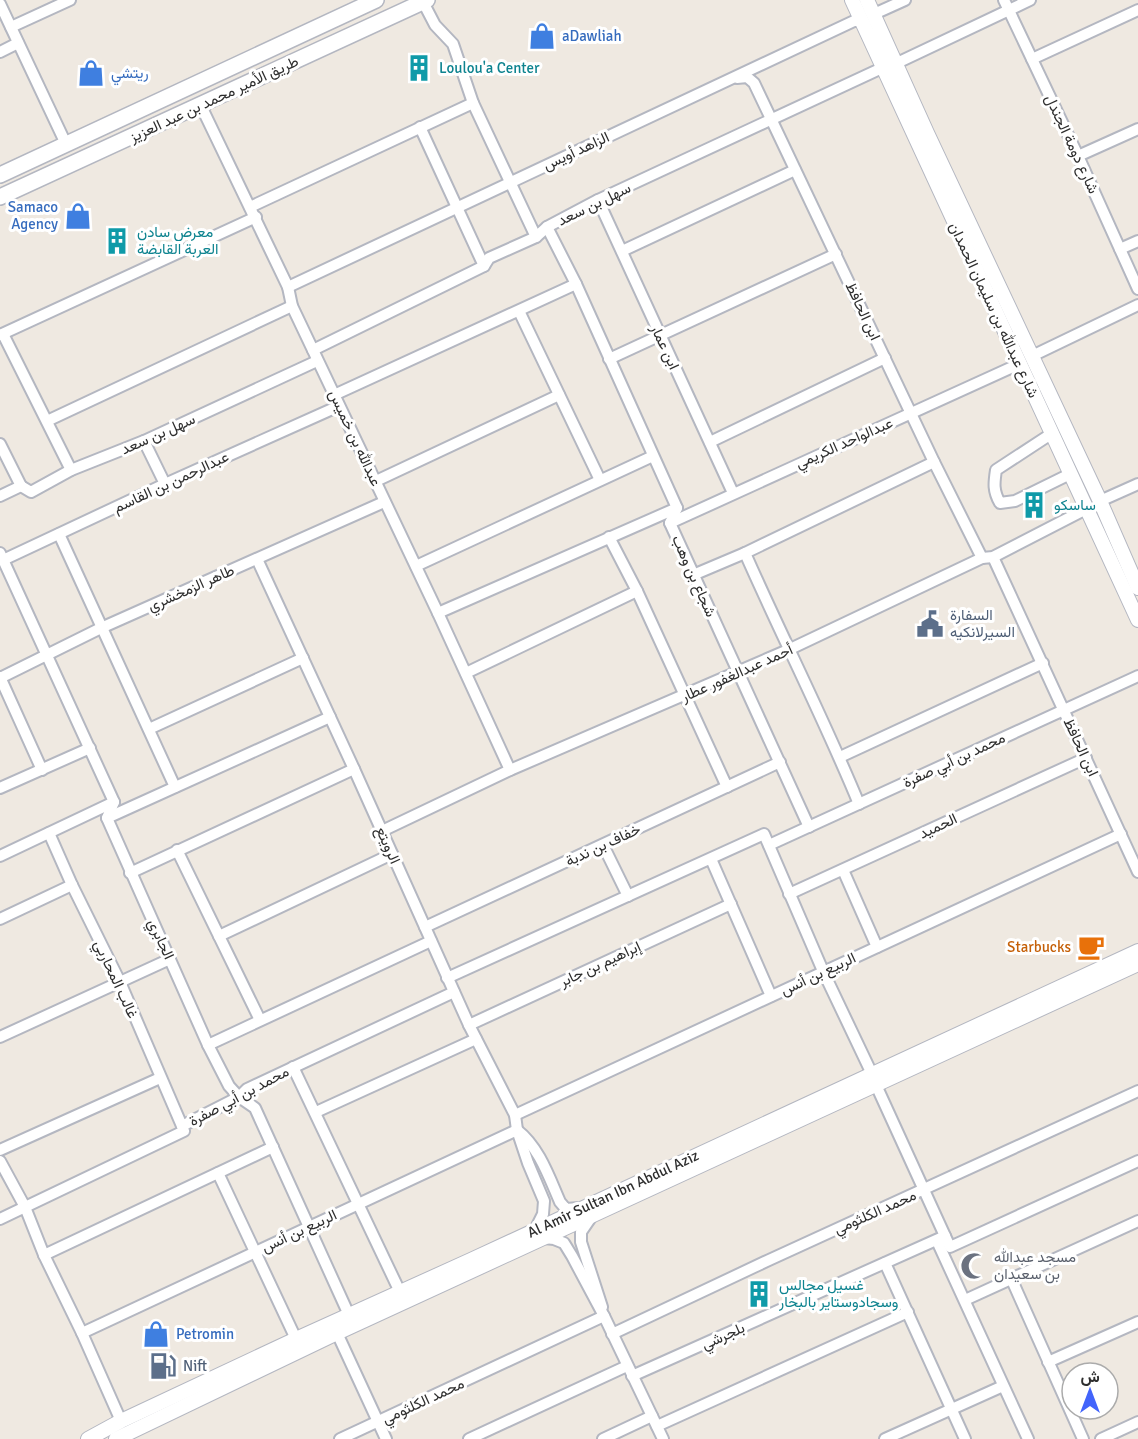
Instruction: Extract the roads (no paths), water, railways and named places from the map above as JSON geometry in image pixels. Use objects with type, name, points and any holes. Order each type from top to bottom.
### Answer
[{"type":"main road","name":"طريق الأمير محمد بن عبد العزيز","points":[[0,175],[376,0]]},
{"type":"main road","points":[[350,36],[366,20],[401,0]]},
{"type":"main road","name":"طريق الأمير محمد بن عبد العزيز","points":[[0,197],[425,1]]},
{"type":"street","points":[[11,27],[70,0]]},
{"type":"street","name":"شارع عبدالله بن سليمان الحمدان","points":[[852,0],[1070,474],[1094,505],[1138,588]]},
{"type":"street","name":"شارع عبدالله بن سليمان الحمدان","points":[[867,0],[1032,356],[1094,505],[1138,620]]},
{"type":"street","points":[[874,14],[904,0]]},
{"type":"street","points":[[897,63],[1006,5],[1030,0]]},
{"type":"street","points":[[425,1],[435,25],[453,44],[473,103],[536,237]]},
{"type":"street","points":[[0,4],[66,144]]},
{"type":"street","name":"شارع دومة الجندل","points":[[1006,5],[1138,289]]},
{"type":"street","points":[[1032,59],[1138,10]]},
{"type":"street","name":"الزاهد أويس","points":[[288,286],[854,21],[859,21],[864,25]]},
{"type":"street","points":[[0,52],[18,43]]},
{"type":"street","name":"سهل بن سعد","points":[[313,350],[484,266],[489,258],[536,237],[547,227],[598,201],[882,68]]},
{"type":"street","name":"ابن الحافظ","points":[[736,78],[747,77],[754,83],[934,462],[988,557],[1043,663],[1138,872]]},
{"type":"street","points":[[250,207],[473,103]]},
{"type":"street","name":"عبدالله بن خميس","points":[[201,106],[256,217],[288,286],[292,306],[317,361],[376,481],[510,770]]},
{"type":"street","points":[[420,127],[484,266]]},
{"type":"street","points":[[1078,156],[1138,129]]},
{"type":"street","points":[[622,251],[795,170]]},
{"type":"street","name":"ابن عمار","points":[[598,201],[733,493]]},
{"type":"street","points":[[71,470],[2,334],[256,217]]},
{"type":"street","points":[[438,613],[677,508],[576,284],[547,227]]},
{"type":"street","points":[[1120,249],[1138,241]]},
{"type":"street","points":[[609,359],[836,254]]},
{"type":"street","points":[[334,395],[576,284]]},
{"type":"street","points":[[1032,356],[1138,305]]},
{"type":"street","points":[[47,421],[292,306]]},
{"type":"street","points":[[519,311],[600,480]]},
{"type":"street","points":[[710,442],[885,358]]},
{"type":"street","name":"سهل بن سعد","points":[[0,496],[21,486],[31,492],[71,470],[144,441],[317,361]]},
{"type":"street","name":"عبدالواحد الكريمي","points":[[670,523],[1019,364]]},
{"type":"street","points":[[376,481],[559,395]]},
{"type":"street","name":"عبدالرحمن بن القاسم","points":[[2,557],[59,534],[339,406]]},
{"type":"street","points":[[1052,434],[996,470],[994,485],[996,496],[1000,503],[1015,501],[1070,474]]},
{"type":"street","points":[[144,441],[165,484]]},
{"type":"street","points":[[0,444],[21,486]]},
{"type":"street","points":[[416,566],[653,456]]},
{"type":"street","points":[[693,575],[745,553],[934,462]]},
{"type":"street","name":"أحمد عبدالغفور عطار","points":[[382,831],[510,770],[788,650],[1138,484]]},
{"type":"street","name":"طاهر الزمخشري","points":[[0,678],[101,628],[384,502]]},
{"type":"street","name":"شجاع بن وهب","points":[[677,508],[670,523],[809,827]]},
{"type":"street","points":[[59,534],[175,787]]},
{"type":"street","points":[[609,537],[637,591],[727,788]]},
{"type":"street","points":[[745,553],[860,804]]},
{"type":"street","points":[[2,557],[114,802],[107,818]]},
{"type":"street","name":"الرويتع","points":[[257,559],[447,978],[515,1116],[517,1130],[528,1163],[544,1201],[540,1234]]},
{"type":"street","points":[[466,673],[637,591]]},
{"type":"street","points":[[149,729],[303,658]]},
{"type":"street","points":[[840,757],[1043,663]]},
{"type":"street","name":"محمد بن أبي صفرة","points":[[769,845],[1138,676]]},
{"type":"street","points":[[0,678],[42,770]]},
{"type":"street","points":[[107,818],[330,717]]},
{"type":"street","points":[[0,788],[90,748]]},
{"type":"street","name":"الحميد","points":[[789,894],[1086,758]]},
{"type":"street","name":"خفاف بن ندبة","points":[[425,927],[780,762]]},
{"type":"street","points":[[130,873],[354,769]]},
{"type":"street","points":[[0,856],[114,802]]},
{"type":"street","name":"الجابري","points":[[107,818],[208,1045],[229,1086],[239,1097],[255,1107],[349,1315]]},
{"type":"street","name":"غالب المحاربي","points":[[49,833],[120,982],[182,1126]]},
{"type":"street","points":[[447,978],[764,834],[823,971],[924,1190],[965,1300],[1028,1439]]},
{"type":"street","name":"الربيع بن أنس","points":[[515,1116],[1121,834]]},
{"type":"street","points":[[603,845],[628,896]]},
{"type":"street","points":[[177,850],[260,1020]]},
{"type":"street","points":[[219,936],[392,854]]},
{"type":"street","points":[[711,859],[771,996]]},
{"type":"street","points":[[843,870],[877,947]]},
{"type":"street","points":[[0,919],[72,885]]},
{"type":"street","name":"إبراهيم بن جابر","points":[[469,1025],[731,904]]},
{"type":"street","points":[[208,1045],[431,941]]},
{"type":"street","name":"Al Amir Sultan Ibn Abdul Aziz","points":[[88,1439],[123,1433],[338,1333],[540,1234],[874,1079],[1138,951]]},
{"type":"street","points":[[0,1037],[170,959]]},
{"type":"street","name":"Al Amir Sultan Ibn Abdul Aziz","points":[[874,1079],[1138,964]]},
{"type":"street","name":"محمد بن أبي صفرة","points":[[0,1218],[184,1131],[182,1126],[239,1097],[247,1089],[454,992]]},
{"type":"street","points":[[316,1112],[476,1039]]},
{"type":"street","points":[[293,1067],[400,1292]]},
{"type":"street","points":[[0,1150],[160,1078]]},
{"type":"street","name":"محمد الكلثومي","points":[[612,1334],[1138,1091]]},
{"type":"street","points":[[517,1130],[536,1150],[560,1203],[566,1209],[587,1212],[581,1232],[581,1242],[604,1316]]},
{"type":"street","name":"الربيع بن أنس","points":[[82,1333],[517,1130]]},
{"type":"street","points":[[44,1255],[273,1147]]},
{"type":"street","points":[[0,1161],[25,1207],[44,1255],[82,1333],[123,1433]]},
{"type":"street","name":"بلجرشي","points":[[469,1439],[885,1263],[944,1242],[1138,1161]]},
{"type":"street","points":[[218,1173],[296,1339]]},
{"type":"street","points":[[965,1300],[1138,1221]]},
{"type":"street","points":[[540,1234],[564,1243],[604,1316],[663,1439]]},
{"type":"street","name":"Al Amir Sultan Ibn Abdul Aziz","points":[[123,1433],[296,1339],[400,1292],[540,1234]]},
{"type":"street","points":[[885,1263],[965,1439]]},
{"type":"street","points":[[1011,1278],[1083,1439]]},
{"type":"street","points":[[603,1439],[654,1421],[908,1312]]},
{"type":"street","name":"محمد الكلثومي","points":[[340,1439],[604,1316]]},
{"type":"street","points":[[1048,1362],[1138,1322]]},
{"type":"street","points":[[338,1333],[386,1439]]},
{"type":"street","points":[[885,1439],[1003,1386]]},
{"type":"street","points":[[1101,1439],[1138,1422]]},
{"type":"place","name":"aDawliah","points":[[542,36]]},
{"type":"place","name":"Loulou'a Center","points":[[419,68]]},
{"type":"place","name":"ريتشي","points":[[91,73]]},
{"type":"place","name":"Samaco Agency","points":[[78,216]]},
{"type":"place","name":"معرض سادن العربة القابضة","points":[[117,241]]},
{"type":"place","name":"ساسكو","points":[[1034,505]]},
{"type":"place","name":"السفارة السيرلانكيه","points":[[930,624]]},
{"type":"place","name":"Starbucks","points":[[1091,947]]},
{"type":"place","name":"مسجد عبدالله بن سعيدان","points":[[974,1266]]},
{"type":"place","name":"غسيل مجالس وسجادوستاير بالبخار","points":[[759,1294]]},
{"type":"place","name":"Petromin","points":[[156,1334]]},
{"type":"place","name":"Nift","points":[[163,1366]]}]
